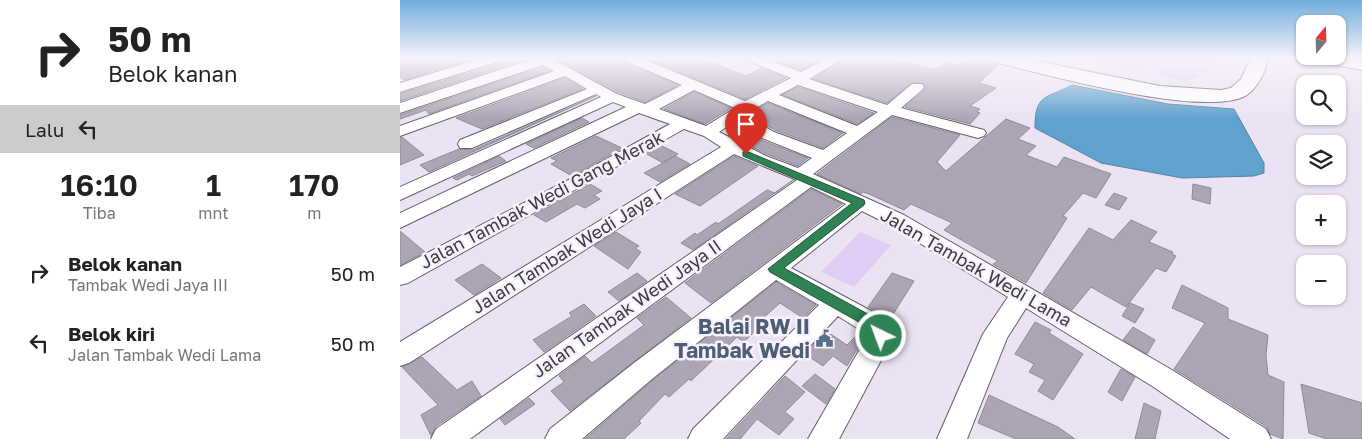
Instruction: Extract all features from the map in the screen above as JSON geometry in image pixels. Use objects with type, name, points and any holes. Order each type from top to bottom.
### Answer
[{"type":"street","points":[[400,88],[429,78]]},
{"type":"street","points":[[400,108],[486,78]]},
{"type":"street","points":[[400,131],[546,78]]},
{"type":"street","name":"Jalan Tambak Wedi Lama","points":[[576,78],[641,109],[710,132],[733,147],[897,220],[1162,378],[1256,439]]},
{"type":"street","points":[[676,78],[739,111],[768,134],[826,157]]},
{"type":"street","points":[[1086,78],[1158,91],[1204,95],[1236,93],[1246,86],[1250,78]]},
{"type":"street","points":[[710,132],[739,111],[800,79],[890,110],[978,133]]},
{"type":"street","points":[[501,108],[579,80]]},
{"type":"street","points":[[400,221],[693,86]]},
{"type":"street","name":"Jalan Tambak Wedi Jaya II","points":[[446,439],[804,178],[826,157],[890,110],[917,87]]},
{"type":"street","points":[[466,144],[605,93]]},
{"type":"street","points":[[400,194],[605,93]]},
{"type":"street","points":[[769,96],[860,133]]},
{"type":"street","name":"Jalan Tambak Wedi Gang Merak","points":[[400,277],[580,182],[683,123]]},
{"type":"street","name":"Jalan Tambak Wedi Jaya I","points":[[400,355],[733,147]]},
{"type":"street","points":[[560,439],[643,371],[860,203]]},
{"type":"street","points":[[774,269],[879,327],[881,336],[823,439]]},
{"type":"street","points":[[952,439],[996,334],[1023,294]]},
{"type":"street","points":[[703,439],[836,302]]},
{"type":"shaded area","points":[[1171,78],[1194,78],[1186,81]]},
{"type":"shaded area","points":[[860,232],[891,245],[854,287],[821,272]]},
{"type":"water","points":[[1072,85],[1168,104],[1234,109],[1264,163],[1264,173],[1254,176],[1182,178],[1101,163],[1035,128],[1037,108],[1040,103],[1049,96]]},
{"type":"building","points":[[451,78],[467,78],[400,101],[400,94]]},
{"type":"building","points":[[509,78],[528,78],[429,114],[426,110],[400,119],[400,115]]},
{"type":"building","points":[[564,78],[583,89],[482,129],[456,118]]},
{"type":"building","points":[[593,78],[662,78],[678,85],[645,102],[618,92]]},
{"type":"building","points":[[695,78],[785,78],[745,99]]},
{"type":"building","points":[[984,78],[979,83],[996,88],[970,106],[980,109],[977,112],[980,113],[970,124],[905,107],[924,91],[926,86],[922,82],[911,83],[887,103],[813,79]]},
{"type":"building","points":[[798,87],[874,113],[857,124],[783,95]]},
{"type":"building","points":[[694,92],[731,108],[705,124],[664,109]]},
{"type":"building","points":[[596,96],[429,172],[420,165],[459,149],[473,150]]},
{"type":"building","points":[[768,103],[843,133],[823,148],[775,130],[748,115]]},
{"type":"building","points":[[892,117],[960,135],[937,162],[946,171],[1006,119],[1030,128],[1018,139],[1036,146],[1026,155],[1057,167],[1064,157],[1111,174],[1096,198],[1083,193],[1063,216],[1067,218],[1026,283],[993,264],[998,261],[944,230],[952,223],[911,204],[904,210],[869,194],[863,192],[861,194],[817,174]]},
{"type":"building","points":[[582,118],[589,122],[534,148],[526,144]]},
{"type":"building","points":[[596,136],[622,148],[572,176],[551,164],[557,161],[551,158]]},
{"type":"building","points":[[402,137],[424,155],[400,165],[400,138]]},
{"type":"building","points":[[757,137],[808,158],[798,166],[746,144]]},
{"type":"building","points":[[660,145],[678,154],[664,162],[675,156],[690,164],[660,182],[644,173],[663,163],[645,153]]},
{"type":"building","points":[[499,156],[506,161],[472,176],[469,174],[457,180],[453,178]]},
{"type":"building","points":[[734,156],[758,166],[700,206],[675,194]]},
{"type":"building","points":[[590,184],[602,191],[594,195],[600,199],[585,208],[577,204],[546,222],[534,215]]},
{"type":"building","points":[[1193,184],[1211,188],[1210,204],[1192,199]]},
{"type":"building","points":[[811,189],[842,204],[711,303],[685,283]]},
{"type":"building","points":[[767,190],[775,193],[693,250],[681,243],[716,222],[718,224]]},
{"type":"building","points":[[1114,193],[1127,198],[1119,210],[1105,205]]},
{"type":"building","points":[[1131,220],[1157,232],[1149,242],[1173,252],[1172,254],[1176,256],[1166,272],[1156,268],[1126,307],[1091,287],[1072,310],[1043,293],[1089,228],[1113,240]]},
{"type":"building","points":[[400,231],[425,252],[400,265]]},
{"type":"building","points":[[616,232],[639,246],[635,248],[641,252],[628,269],[594,246]]},
{"type":"building","points":[[482,264],[501,278],[474,295],[455,280]]},
{"type":"building","points":[[637,273],[647,281],[619,301],[608,292]]},
{"type":"building","points":[[892,273],[914,281],[890,319],[868,307]]},
{"type":"building","points":[[776,282],[816,305],[803,318],[780,303],[761,320],[764,322],[744,342],[737,337],[691,381],[689,379],[669,397],[665,394],[639,421],[641,423],[624,439],[585,439],[653,380]]},
{"type":"building","points":[[1182,285],[1228,308],[1228,319],[1268,335],[1266,355],[1268,375],[1284,382],[1283,439],[1270,434],[1267,427],[1174,369],[1205,323],[1172,308]]},
{"type":"building","points":[[666,297],[691,318],[570,411],[551,391],[564,382],[559,376],[585,356],[592,363],[644,325],[637,318]]},
{"type":"building","points":[[1130,303],[1144,309],[1135,323],[1122,316]]},
{"type":"building","points":[[584,304],[596,316],[544,352],[533,340],[572,316],[569,313]]},
{"type":"building","points":[[1035,322],[1051,330],[1049,333],[1083,354],[1053,400],[1038,391],[1045,380],[1029,372],[1034,364],[1015,354]]},
{"type":"building","points":[[1133,327],[1155,340],[1147,354],[1123,340]]},
{"type":"building","points":[[826,331],[847,345],[860,332],[865,336],[847,366],[833,356],[823,366],[805,354]]},
{"type":"building","points":[[422,357],[457,390],[472,381],[481,396],[435,427],[431,436],[421,415],[438,405],[402,367]]},
{"type":"building","points":[[1121,369],[1135,377],[1122,401],[1108,392]]},
{"type":"building","points":[[815,374],[835,389],[826,404],[802,386]]},
{"type":"building","points":[[785,376],[805,392],[785,412],[794,419],[779,435],[757,419],[740,439],[726,439]]},
{"type":"building","points":[[1301,384],[1362,403],[1362,439],[1327,439],[1309,433]]},
{"type":"building","points":[[989,395],[1058,427],[1075,439],[1016,439],[978,423]]},
{"type":"building","points":[[529,398],[535,404],[505,425],[500,419]]},
{"type":"building","points":[[1144,403],[1161,411],[1155,439],[1135,439]]},
{"type":"place","name":"Balai RW II Tambak Wedi","points":[[824,339]]},
{"type":"route","points":[[746,154],[800,175],[860,203],[774,269],[879,327],[881,336]]}]
